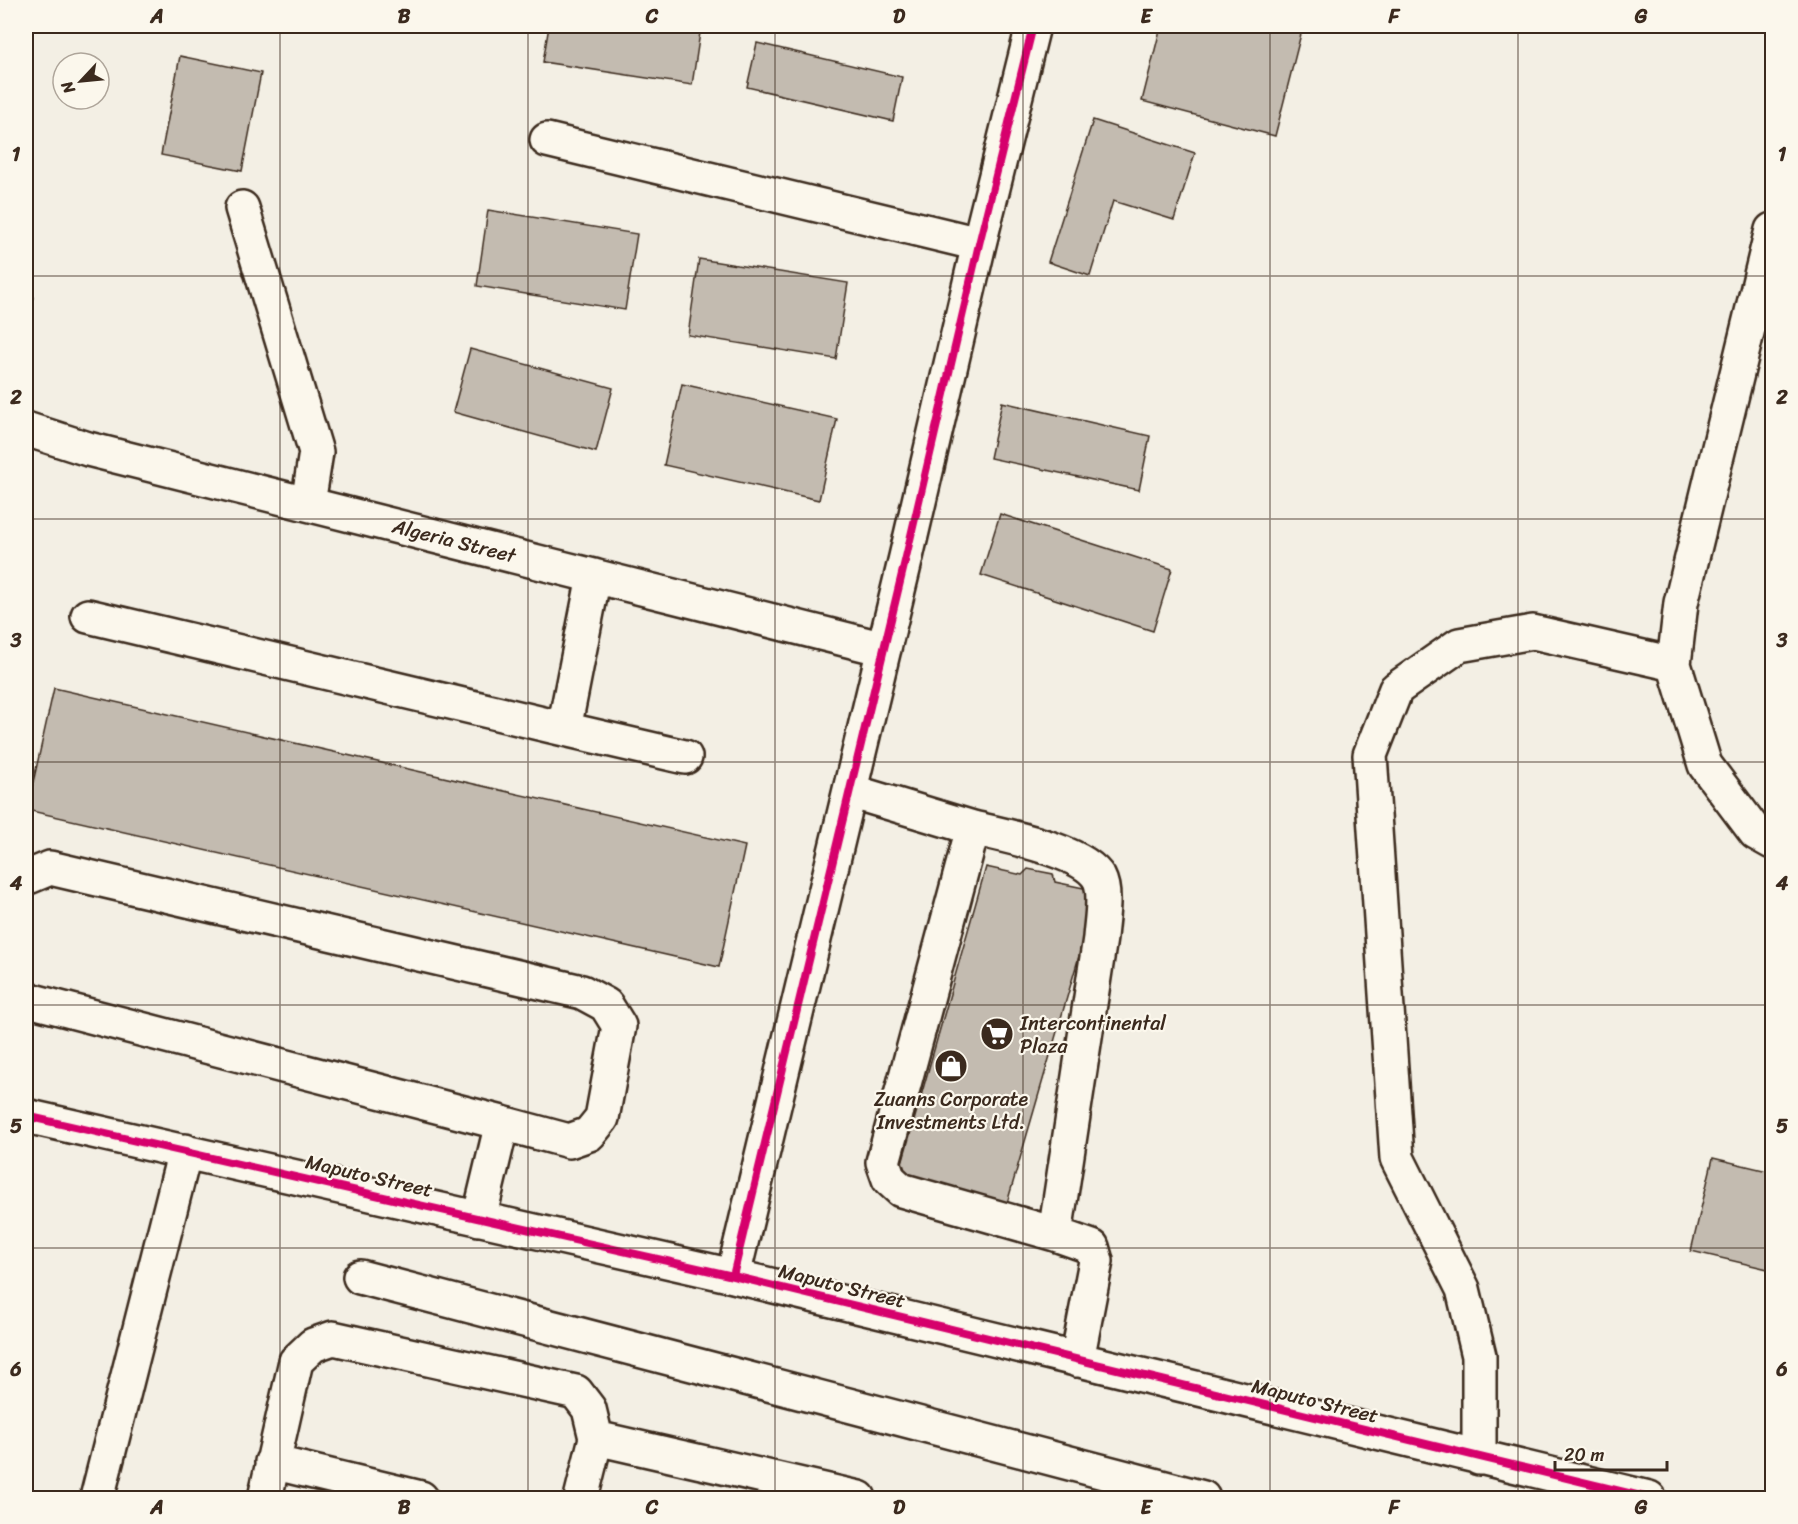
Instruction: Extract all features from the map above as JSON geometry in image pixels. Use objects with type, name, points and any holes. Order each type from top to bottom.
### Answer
[{"type":"street","points":[[733,1276],[979,244],[1034,26]]},
{"type":"street","points":[[547,140],[979,244]]},
{"type":"street","points":[[242,208],[316,452],[308,504]]},
{"type":"street","points":[[1773,230],[1681,603],[1674,664],[1705,765],[1756,833],[1773,843]]},
{"type":"street","name":"Algeria Street","points":[[26,429],[88,449],[884,648]]},
{"type":"street","points":[[564,729],[594,576]]},
{"type":"street","points":[[88,616],[686,757]]},
{"type":"street","points":[[1479,1458],[1479,1356],[1463,1288],[1397,1158],[1370,755],[1396,689],[1459,645],[1533,632],[1674,664]]},
{"type":"street","points":[[850,791],[1066,853],[1089,866],[1100,880],[1103,903],[1100,938],[1055,1234]]},
{"type":"street","points":[[973,828],[883,1162],[889,1179],[901,1190],[1055,1234],[1092,1248],[1096,1261],[1077,1360]]},
{"type":"street","points":[[26,878],[50,868],[582,992],[606,1005],[620,1026],[602,1118],[589,1134],[569,1141],[29,1000],[26,997]]},
{"type":"street","name":"Maputo Street","points":[[26,1116],[733,1276],[1649,1498]]},
{"type":"street","points":[[479,1219],[502,1123]]},
{"type":"street","points":[[97,1498],[185,1151]]},
{"type":"street","points":[[360,1277],[1203,1498]]},
{"type":"street","points":[[265,1498],[296,1361],[313,1346],[333,1338],[576,1392],[589,1408],[596,1438],[581,1498]]},
{"type":"street","points":[[596,1438],[859,1498]]},
{"type":"street","points":[[272,1462],[421,1498]]},
{"type":"building","points":[[549,26],[701,26],[692,85],[543,62]]},
{"type":"building","points":[[1161,26],[1303,26],[1275,136],[1142,101]]},
{"type":"building","points":[[757,43],[902,77],[893,121],[747,87]]},
{"type":"building","points":[[180,56],[261,73],[242,171],[161,155]]},
{"type":"building","points":[[1093,120],[1195,153],[1174,220],[1113,201],[1090,276],[1048,262]]},
{"type":"building","points":[[488,210],[637,234],[625,310],[477,286]]},
{"type":"building","points":[[699,259],[848,283],[836,359],[688,335]]},
{"type":"building","points":[[26,279],[34,298],[26,302]]},
{"type":"building","points":[[470,349],[613,388],[596,452],[453,412]]},
{"type":"building","points":[[682,384],[837,419],[819,500],[664,465]]},
{"type":"building","points":[[1002,402],[1150,436],[1139,490],[990,458]]},
{"type":"building","points":[[1000,514],[1172,569],[1153,631],[981,575]]},
{"type":"building","points":[[54,688],[745,846],[719,967],[27,810]]},
{"type":"building","name":"Intercontinental Plaza","points":[[986,867],[1022,875],[1028,869],[1053,874],[1055,882],[1098,891],[1005,1210],[898,1177]]},
{"type":"building","points":[[1713,1158],[1772,1172],[1772,1270],[1691,1251]]},
{"type":"cycle path","points":[[733,1276],[1033,26]]},
{"type":"cycle path","points":[[26,1116],[733,1276],[1649,1498]]},
{"type":"place","name":"Intercontinental Plaza","points":[[997,1034]]},
{"type":"place","name":"Zuanns Corporate Investments Ltd.","points":[[951,1066]]}]
